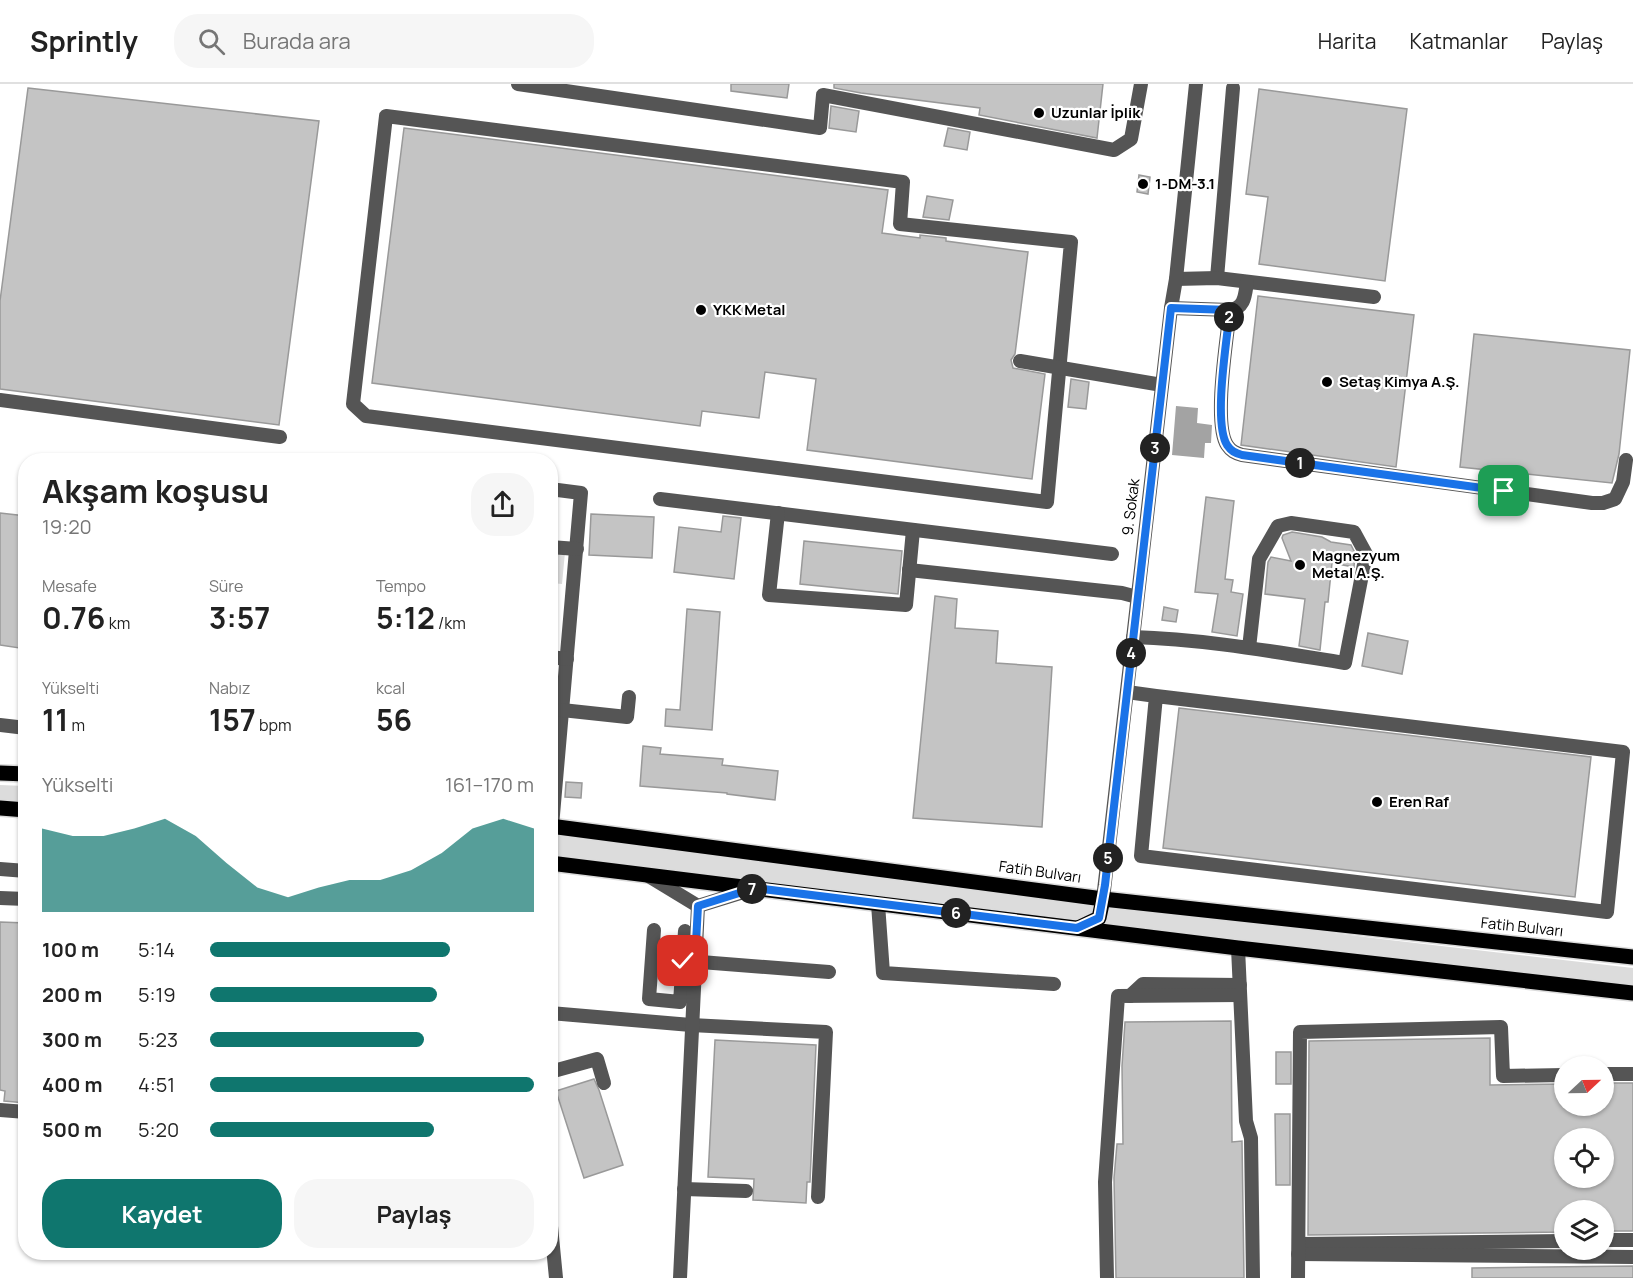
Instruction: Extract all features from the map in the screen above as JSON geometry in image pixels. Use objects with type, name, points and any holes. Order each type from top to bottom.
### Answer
[{"type":"main road","points":[[0,773],[18,774]]},
{"type":"main road","points":[[0,808],[18,809]]},
{"type":"main road","name":"Fatih Bulvarı","points":[[558,827],[1103,898],[1633,957]]},
{"type":"main road","points":[[558,864],[1238,948],[1633,993]]},
{"type":"main road","points":[[1077,928],[1099,918],[1103,898]]},
{"type":"street","points":[[518,84],[820,128],[823,95],[1114,150],[1131,139],[1141,84]]},
{"type":"street","name":"9. Sokak","points":[[1103,898],[1176,279],[1196,84]]},
{"type":"street","points":[[1217,278],[1233,88]]},
{"type":"street","points":[[386,116],[903,182],[900,224],[1071,242],[1060,368],[1047,502],[366,416],[353,404],[386,116]]},
{"type":"street","points":[[1176,279],[1217,278],[1374,297]]},
{"type":"street","points":[[1171,308],[1230,310],[1241,307],[1247,282]]},
{"type":"street","points":[[1230,310],[1220,421],[1226,444],[1233,452],[1604,504],[1615,499],[1623,482],[1626,460]]},
{"type":"street","points":[[1020,362],[1162,385]]},
{"type":"street","points":[[0,400],[280,436]]},
{"type":"street","points":[[558,490],[581,493],[558,752]]},
{"type":"street","points":[[660,499],[1112,554]]},
{"type":"street","points":[[778,513],[770,595],[906,605],[913,530]]},
{"type":"street","points":[[1133,637],[1249,648],[1345,663],[1366,554],[1354,532],[1291,524],[1278,526],[1259,559],[1249,648]]},
{"type":"street","points":[[558,548],[577,549]]},
{"type":"street","points":[[909,570],[1122,593],[1137,597]]},
{"type":"street","points":[[558,658],[567,659]]},
{"type":"street","points":[[1127,692],[1623,752],[1607,912],[1142,856],[1156,696]]},
{"type":"street","points":[[562,710],[627,717],[629,697]]},
{"type":"street","points":[[0,725],[18,727]]},
{"type":"street","points":[[0,869],[18,870]]},
{"type":"street","points":[[647,875],[698,906],[755,888]]},
{"type":"street","points":[[0,898],[18,899]]},
{"type":"street","points":[[878,904],[883,973],[1054,984]]},
{"type":"street","points":[[654,930],[648,999],[680,1002],[698,906]]},
{"type":"street","points":[[680,1278],[691,1025],[689,961],[685,931]]},
{"type":"street","points":[[1238,948],[1246,1120],[1251,1138],[1253,1278]]},
{"type":"street","points":[[689,961],[830,972]]},
{"type":"street","points":[[1107,1278],[1105,1182],[1118,996],[1240,990]]},
{"type":"street","points":[[558,1014],[691,1025],[826,1032],[818,1197]]},
{"type":"street","points":[[1298,1278],[1300,1032],[1501,1027],[1503,1076],[1554,1075]]},
{"type":"street","points":[[558,1070],[597,1059],[604,1083]]},
{"type":"street","points":[[1614,1074],[1633,1074]]},
{"type":"street","points":[[0,1110],[18,1111]]},
{"type":"street","points":[[684,1189],[746,1191]]},
{"type":"street","points":[[1614,1240],[1633,1240]]},
{"type":"street","points":[[1299,1249],[1554,1241]]},
{"type":"street","points":[[1299,1249],[1633,1257]]},
{"type":"street","points":[[554,1260],[556,1278]]},
{"type":"shaded area","points":[[1176,406],[1198,408],[1197,423],[1212,425],[1211,443],[1205,443],[1204,458],[1172,455]]},
{"type":"shaded area","points":[[558,552],[565,552],[562,584],[558,584]]},
{"type":"shaded area","points":[[0,785],[18,786],[18,804],[0,803]]},
{"type":"shaded area","points":[[558,834],[1381,939],[1633,968],[1633,988],[707,877],[558,856]]},
{"type":"building","points":[[731,84],[789,84],[787,98],[731,91]]},
{"type":"building","name":"Uzunlar İplik","points":[[834,84],[1103,84],[1097,138],[979,115],[980,108],[861,93],[834,88]]},
{"type":"building","points":[[28,88],[319,121],[279,425],[0,389],[0,301]]},
{"type":"building","points":[[1259,89],[1407,109],[1385,281],[1259,264],[1268,197],[1246,194]]},
{"type":"building","points":[[831,106],[859,111],[856,132],[829,128]]},
{"type":"building","name":"YKK Metal","points":[[404,128],[888,190],[882,233],[920,238],[920,235],[946,238],[946,241],[1028,252],[1015,354],[1011,360],[1013,368],[1045,374],[1032,479],[807,450],[816,379],[765,372],[759,418],[702,411],[700,426],[372,383]]},
{"type":"building","points":[[948,128],[970,132],[967,150],[944,146]]},
{"type":"building","name":"1-DM-3.1","points":[[1139,175],[1150,177],[1148,194],[1137,192]]},
{"type":"building","points":[[927,196],[953,200],[949,220],[923,217]]},
{"type":"building","name":"Setaş Kimya A.Ş.","points":[[1258,296],[1414,315],[1396,467],[1241,445]]},
{"type":"building","points":[[1474,334],[1630,350],[1619,454],[1612,483],[1460,467]]},
{"type":"building","points":[[1071,379],[1089,382],[1086,409],[1068,407]]},
{"type":"building","points":[[1206,497],[1234,501],[1225,579],[1233,580],[1231,592],[1243,594],[1237,636],[1212,632],[1218,594],[1195,592]]},
{"type":"building","points":[[0,513],[18,515],[18,648],[0,645]]},
{"type":"building","points":[[591,514],[654,517],[652,558],[589,555]]},
{"type":"building","points":[[723,516],[741,518],[734,579],[674,572],[679,527],[721,532]]},
{"type":"building","name":"Magnezyum Metal A.Ş.","points":[[1292,532],[1351,545],[1355,553],[1354,567],[1332,563],[1320,650],[1299,646],[1305,599],[1265,594],[1268,562],[1271,557],[1291,561],[1282,538],[1283,535]]},
{"type":"building","points":[[804,541],[902,551],[898,594],[800,584]]},
{"type":"building","points":[[935,596],[957,599],[955,628],[998,631],[996,663],[1052,667],[1042,827],[913,818]]},
{"type":"building","points":[[1164,607],[1178,610],[1176,622],[1162,620]]},
{"type":"building","points":[[687,609],[720,612],[712,730],[665,726],[666,709],[680,710]]},
{"type":"building","points":[[1368,633],[1408,641],[1402,674],[1362,666]]},
{"type":"building","name":"Eren Raf","points":[[1179,708],[1591,757],[1575,897],[1163,848]]},
{"type":"building","points":[[643,746],[661,748],[660,754],[723,759],[722,765],[778,771],[775,800],[727,793],[640,786]]},
{"type":"building","points":[[566,782],[582,783],[581,798],[565,797]]},
{"type":"building","points":[[0,922],[18,923],[18,1102],[4,1101],[5,1091],[0,1090]]},
{"type":"building","points":[[1231,1021],[1232,1142],[1242,1141],[1244,1278],[1116,1278],[1114,1178],[1117,1144],[1123,1144],[1122,1066],[1125,1022]]},
{"type":"building","points":[[1490,1038],[1490,1085],[1554,1084],[1554,1116],[1614,1116],[1614,1083],[1633,1083],[1633,1231],[1614,1231],[1614,1200],[1554,1200],[1554,1232],[1308,1235],[1309,1041]]},
{"type":"building","points":[[715,1040],[816,1045],[810,1182],[807,1182],[806,1203],[753,1200],[754,1179],[708,1177]]},
{"type":"building","points":[[1276,1052],[1291,1052],[1291,1084],[1276,1084]]},
{"type":"building","points":[[594,1079],[623,1165],[584,1178],[558,1097],[558,1090]]},
{"type":"building","points":[[1275,1114],[1290,1114],[1290,1185],[1276,1185]]},
{"type":"building","points":[[1633,1266],[1633,1278],[1472,1278],[1472,1268]]},
{"type":"place","name":"Uzunlar İplik","points":[[1039,113]]},
{"type":"place","name":"1-DM-3.1","points":[[1143,184]]},
{"type":"place","name":"YKK Metal","points":[[701,310]]},
{"type":"place","name":"Setaş Kimya A.Ş.","points":[[1327,382]]},
{"type":"place","name":"Magnezyum Metal A.Ş.","points":[[1300,565]]},
{"type":"place","name":"Eren Raf","points":[[1377,802]]},
{"type":"route","points":[[683,961],[695,961],[698,906],[755,888],[1077,928],[1099,918],[1105,885],[1171,308],[1230,310],[1220,421],[1226,444],[1233,452],[1504,491]]}]
